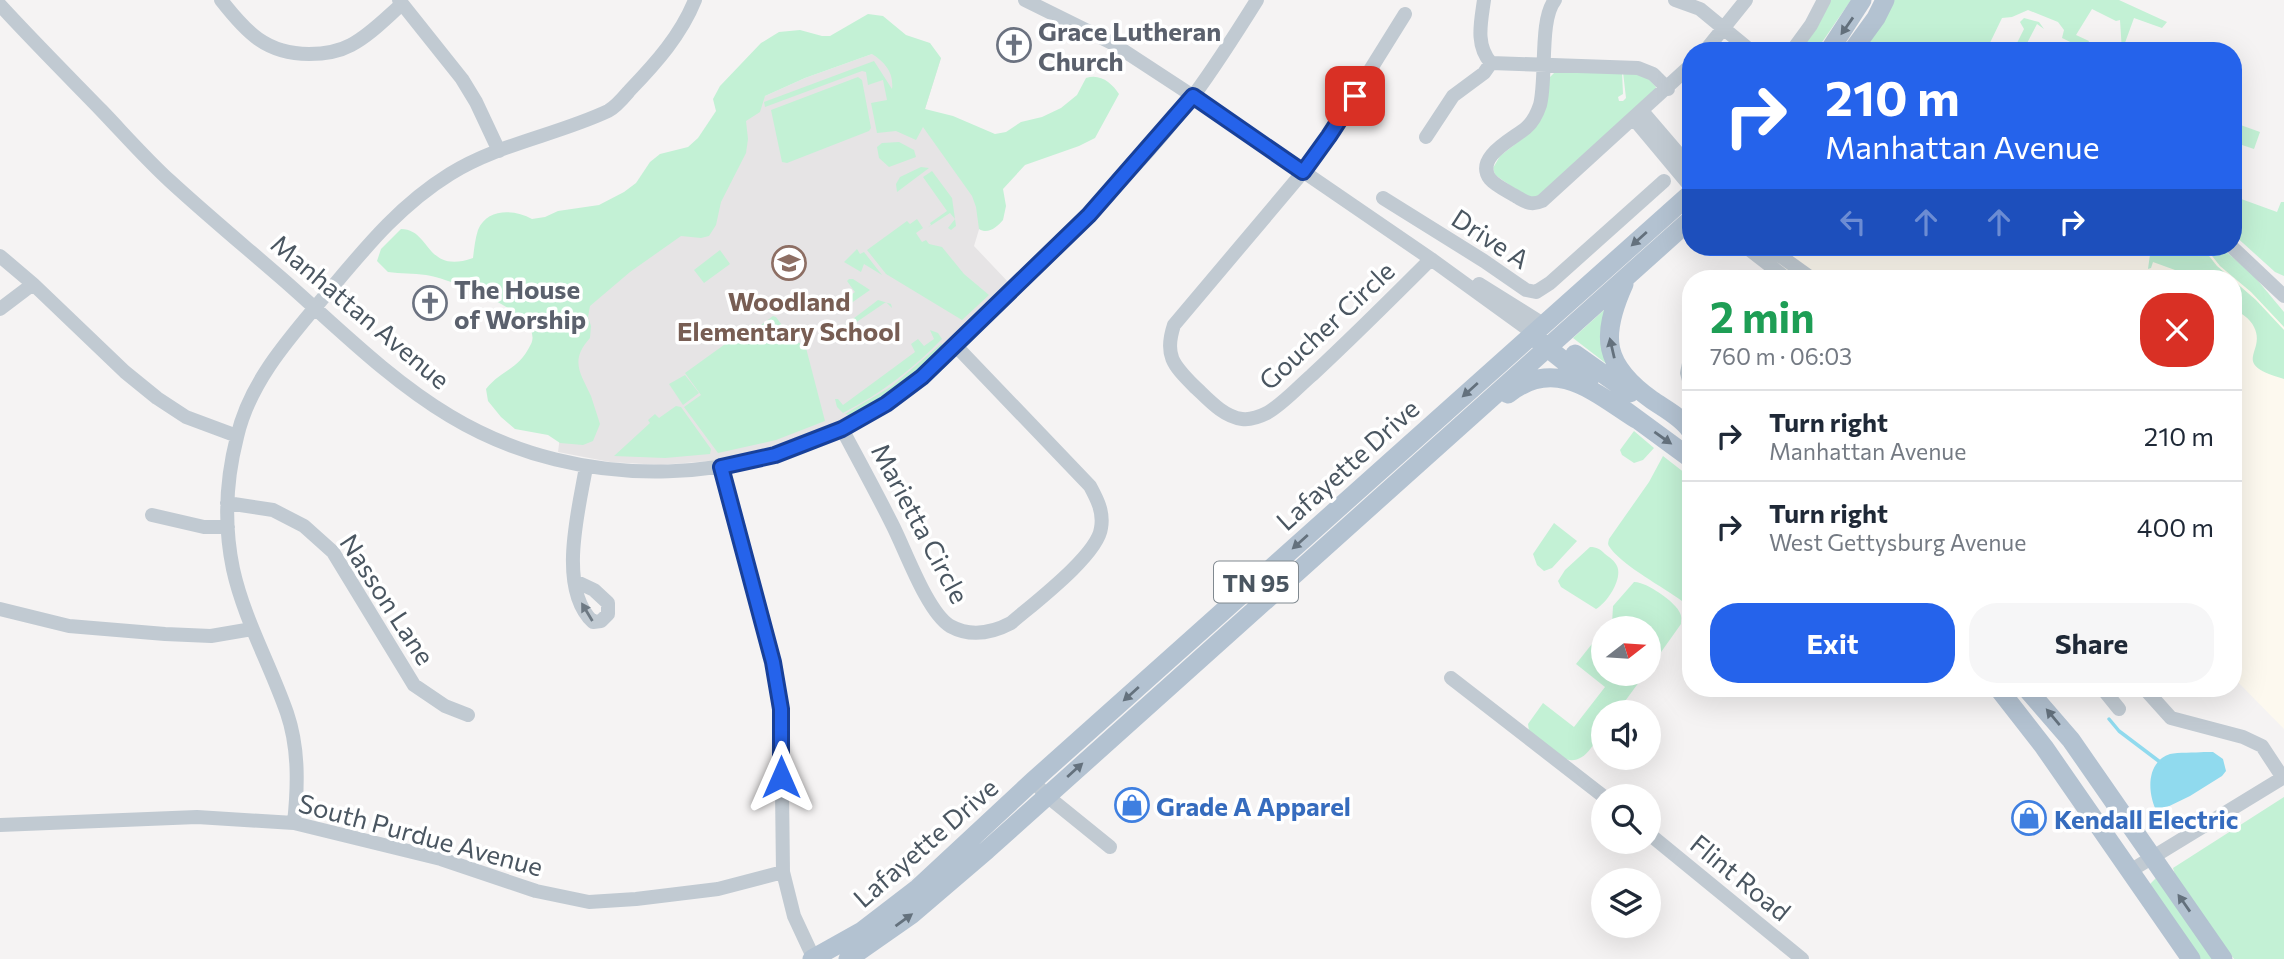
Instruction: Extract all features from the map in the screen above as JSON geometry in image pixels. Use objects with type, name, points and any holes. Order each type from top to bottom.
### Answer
[{"type":"main road","points":[[1835,42],[1862,0]]},
{"type":"main road","points":[[1859,42],[1885,0]]},
{"type":"main road","name":"Lafayette Drive","points":[[813,959],[862,931],[918,888],[1033,781],[1682,201]]},
{"type":"main road","name":"Lafayette Drive","points":[[848,959],[911,915],[1682,227]]},
{"type":"main road","points":[[1628,275],[1610,320],[1609,334],[1614,358],[1632,385],[1682,423]]},
{"type":"main road","points":[[1538,329],[1551,344],[1636,419]]},
{"type":"main road","points":[[1551,344],[1682,432]]},
{"type":"main road","points":[[1354,521],[1376,511],[1505,396],[1525,383],[1552,378],[1580,383],[1682,452]]},
{"type":"main road","points":[[2005,697],[2044,747],[2191,959]]},
{"type":"main road","points":[[2034,697],[2071,740],[2223,959]]},
{"type":"street","points":[[221,0],[253,36],[267,46],[292,54],[321,54],[348,47],[401,2],[462,79],[499,151]]},
{"type":"street","points":[[293,822],[298,767],[288,715],[252,629],[233,569],[228,527],[227,503],[237,436],[256,387],[285,344],[315,307],[374,236],[408,204],[452,172],[499,151],[611,110],[661,58],[695,0]]},
{"type":"street","points":[[1025,0],[1112,43],[1431,259],[1508,301],[1538,329]]},
{"type":"street","name":"Manhattan Avenue","points":[[0,5],[169,180],[413,391],[453,418],[512,445],[551,458],[586,467],[667,472],[721,467],[775,455],[842,429],[886,404],[922,377],[1089,215],[1193,96],[1257,0]]},
{"type":"street","points":[[1484,0],[1480,41],[1491,62],[1639,68],[1653,74],[1668,89]]},
{"type":"street","points":[[1555,0],[1548,13],[1544,90],[1536,115],[1528,127],[1496,150],[1486,164],[1492,181],[1527,203],[1542,201],[1682,74]]},
{"type":"street","points":[[1675,0],[1700,9],[1741,42]]},
{"type":"street","points":[[1713,42],[1746,0]]},
{"type":"street","points":[[1799,42],[1824,0]]},
{"type":"street","name":"Goucher Circle","points":[[1405,14],[1329,136],[1303,172],[1174,326],[1171,359],[1179,370],[1230,416],[1255,418],[1269,412],[1361,330],[1431,259]]},
{"type":"street","points":[[1426,137],[1453,96],[1484,73],[1491,62]]},
{"type":"street","points":[[1638,115],[1682,159]]},
{"type":"street","points":[[1638,115],[1682,175]]},
{"type":"street","name":"Drive A","points":[[1383,198],[1526,290],[1536,292],[1664,181]]},
{"type":"street","points":[[0,256],[125,372],[157,398],[187,417],[237,436]]},
{"type":"street","points":[[1758,256],[1776,270]]},
{"type":"street","points":[[1780,256],[1800,270]]},
{"type":"street","points":[[2242,256],[2283,294]]},
{"type":"street","points":[[0,309],[33,284]]},
{"type":"street","name":"Marietta Circle","points":[[842,429],[930,604],[939,615],[949,625],[970,633],[999,629],[1011,623],[1082,561],[1097,541],[1101,528],[1101,510],[1090,486],[956,346]]},
{"type":"street","points":[[575,581],[573,569],[576,528],[586,467]]},
{"type":"street","points":[[721,467],[773,662],[781,709],[783,872],[794,916],[813,959]]},
{"type":"street","name":"Nasson Lane","points":[[227,503],[273,510],[304,526],[333,552],[414,685],[445,706],[468,715]]},
{"type":"street","points":[[152,515],[204,527],[228,527]]},
{"type":"street","points":[[0,609],[69,626],[138,632],[211,636],[252,629]]},
{"type":"street","points":[[1451,678],[1591,787]]},
{"type":"street","points":[[2109,697],[2119,709]]},
{"type":"street","points":[[2130,872],[2283,777],[2262,746],[2243,737],[2171,718],[2152,697]]},
{"type":"street","points":[[1033,781],[1046,796],[1110,847]]},
{"type":"street","name":"South Purdue Avenue","points":[[1,822],[197,817],[293,822],[441,859],[536,891],[589,902],[718,888],[783,872]]},
{"type":"street","name":"Flint Road","points":[[1661,845],[1802,959]]},
{"type":"shaded area","name":"Woodland Elementary School","points":[[872,54],[941,58],[925,109],[984,213],[974,246],[1010,284],[913,375],[873,403],[821,432],[755,453],[721,460],[661,465],[610,462],[558,452],[577,305],[765,96],[805,78]]},
{"type":"shaded area","points":[[1752,256],[2231,256],[2254,276],[2284,312],[2284,729],[2242,686],[2242,270],[1770,270]]},
{"type":"green space","points":[[1829,0],[1851,0],[1822,42],[1803,42]]},
{"type":"green space","points":[[1891,0],[2119,0],[2167,22],[2162,28],[2134,18],[2125,42],[2121,42],[2120,20],[2116,21],[2092,9],[2076,35],[2088,42],[2070,42],[2062,38],[2064,30],[2058,22],[2028,10],[2002,18],[1990,42],[1864,42]]},
{"type":"green space","points":[[868,14],[883,16],[906,35],[930,43],[941,58],[925,109],[953,116],[995,134],[1006,132],[1021,122],[1042,117],[1061,108],[1077,95],[1086,78],[1105,80],[1119,94],[1095,138],[1025,165],[1003,189],[1006,206],[1003,220],[989,231],[979,229],[972,196],[923,127],[916,140],[896,131],[877,133],[871,103],[887,100],[883,80],[868,85],[866,72],[862,71],[765,107],[764,102],[874,61],[892,89],[888,68],[872,54],[805,78],[765,96],[760,112],[746,121],[746,153],[721,202],[716,225],[709,236],[681,236],[630,272],[590,306],[590,338],[578,361],[600,424],[593,441],[583,445],[560,443],[548,435],[515,429],[488,401],[486,389],[516,365],[531,344],[532,332],[524,321],[510,309],[472,290],[426,275],[388,272],[377,261],[381,249],[401,229],[418,236],[437,256],[446,261],[457,262],[473,258],[478,230],[482,223],[494,214],[517,213],[532,219],[558,211],[599,205],[636,183],[650,162],[660,154],[688,147],[698,138],[716,111],[713,99],[720,86],[761,43],[779,32],[800,30],[830,36]]},
{"type":"green space","points":[[2024,18],[2039,22],[2044,29],[2037,24],[2028,42],[2018,42],[2024,29],[2020,22]]},
{"type":"green space","points":[[1556,71],[1622,72],[1623,94],[1618,97],[1619,101],[1626,98],[1623,72],[1645,75],[1656,87],[1654,92],[1537,197],[1527,197],[1495,175],[1493,168],[1500,156],[1532,131],[1550,77]]},
{"type":"green space","points":[[858,77],[862,80],[871,128],[869,131],[787,163],[782,162],[771,110]]},
{"type":"green space","points":[[2242,126],[2260,132],[2254,149],[2242,145]]},
{"type":"green space","points":[[899,142],[914,150],[916,157],[889,167],[879,158],[877,147],[882,143]]},
{"type":"green space","points":[[921,167],[929,168],[897,192],[896,184],[900,177]]},
{"type":"green space","points":[[932,171],[952,198],[955,219],[950,213],[927,228],[947,211],[923,177]]},
{"type":"green space","points":[[2242,199],[2277,212],[2281,202],[2284,202],[2284,276],[2275,272],[2242,242]]},
{"type":"green space","points":[[917,219],[923,228],[916,233],[922,242],[926,240],[929,244],[942,247],[964,274],[989,295],[962,320],[886,274],[867,250],[907,221],[910,224]]},
{"type":"green space","points":[[955,219],[956,226],[951,230],[948,228]]},
{"type":"green space","points":[[857,249],[860,254],[864,252],[882,275],[864,264],[861,272],[844,262]]},
{"type":"green space","points":[[720,250],[730,264],[704,283],[694,270]]},
{"type":"green space","points":[[2150,256],[2209,256],[2222,270],[2175,270],[2153,262],[2148,269]]},
{"type":"green space","points":[[2212,256],[2231,256],[2254,276],[2284,312],[2284,327],[2242,284],[2242,270],[2225,270]]},
{"type":"green space","points":[[849,279],[870,290],[837,313],[832,309],[855,292],[847,281]]},
{"type":"green space","points":[[2242,288],[2284,330],[2284,379],[2267,373],[2253,362],[2257,336],[2242,314]]},
{"type":"green space","points":[[878,300],[886,302],[839,334],[837,331]]},
{"type":"green space","points":[[1605,310],[1608,365],[1573,338]]},
{"type":"green space","points":[[773,316],[794,342],[805,344],[825,421],[776,440],[718,453],[684,407],[701,395],[685,373],[753,324],[757,328]]},
{"type":"green space","points":[[930,330],[938,333],[942,339],[908,371],[843,413],[837,407],[835,399],[843,405],[915,352],[911,344],[918,339],[924,346],[934,339]]},
{"type":"green space","points":[[942,343],[938,352],[917,373],[852,416],[845,414],[892,386]]},
{"type":"green space","points":[[685,375],[699,393],[683,405],[669,384]]},
{"type":"green space","points":[[676,406],[681,407],[711,449],[710,454],[665,458],[614,456],[650,423],[648,420],[655,414],[659,418]]},
{"type":"green space","points":[[1634,431],[1654,448],[1643,460],[1634,463],[1622,455],[1620,450]]},
{"type":"green space","points":[[1663,456],[1682,471],[1682,601],[1635,570],[1617,556],[1608,544]]},
{"type":"green space","points":[[1554,523],[1577,541],[1552,568],[1544,571],[1537,565],[1533,554]]},
{"type":"green space","points":[[1590,547],[1612,559],[1618,571],[1613,590],[1596,609],[1561,587],[1558,581],[1565,570]]},
{"type":"green space","points":[[1634,582],[1639,583],[1673,603],[1681,616],[1681,624],[1661,652],[1661,616],[1612,616],[1613,606]]},
{"type":"green space","points":[[1591,645],[1591,676],[1576,664]]},
{"type":"green space","points":[[1636,686],[1626,700],[1595,700],[1605,687]]},
{"type":"green space","points":[[1543,703],[1574,727],[1591,705],[1591,748],[1575,760],[1567,760],[1529,731],[1528,724]]},
{"type":"green space","points":[[2284,797],[2284,959],[2234,959],[2177,881],[2173,868]]},
{"type":"green space","points":[[2156,878],[2215,959],[2200,959],[2149,885]]},
{"type":"water","points":[[2213,752],[2223,759],[2226,771],[2222,776],[2157,812],[2150,787],[2156,764],[2170,754]]},
{"type":"waterway","points":[[2109,719],[2119,731],[2160,762]]},
{"type":"place","name":"Grace Lutheran Church","points":[[1014,45]]},
{"type":"place","name":"Woodland Elementary School","points":[[789,263]]},
{"type":"place","name":"The House of Worship","points":[[430,303]]},
{"type":"place","name":"Grade A Apparel","points":[[1132,805]]},
{"type":"place","name":"Kendall Electric","points":[[2029,818]]},
{"type":"route","points":[[781,777],[781,709],[773,662],[721,467],[775,455],[842,429],[886,404],[922,377],[1089,215],[1167,129],[1193,96],[1303,172],[1355,96]]}]
